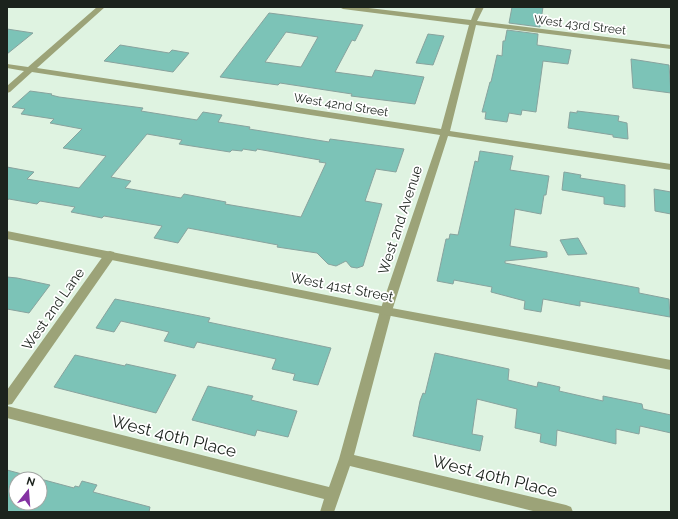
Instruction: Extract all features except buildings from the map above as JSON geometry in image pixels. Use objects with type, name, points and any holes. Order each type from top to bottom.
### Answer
[{"type":"street","points":[[7,90],[101,7]]},
{"type":"street","name":"West 43rd Street","points":[[343,7],[671,47]]},
{"type":"street","name":"West 2nd Avenue","points":[[327,512],[346,459],[386,311],[445,132],[473,23],[480,7]]},
{"type":"street","name":"West 42nd Street","points":[[7,66],[671,166]]},
{"type":"street","name":"West 41st Street","points":[[7,235],[386,311],[671,365]]},
{"type":"street","name":"West 2nd Lane","points":[[7,400],[110,255]]},
{"type":"street","name":"West 40th Place","points":[[7,412],[333,495]]},
{"type":"street","name":"West 40th Place","points":[[346,459],[566,512]]}]
